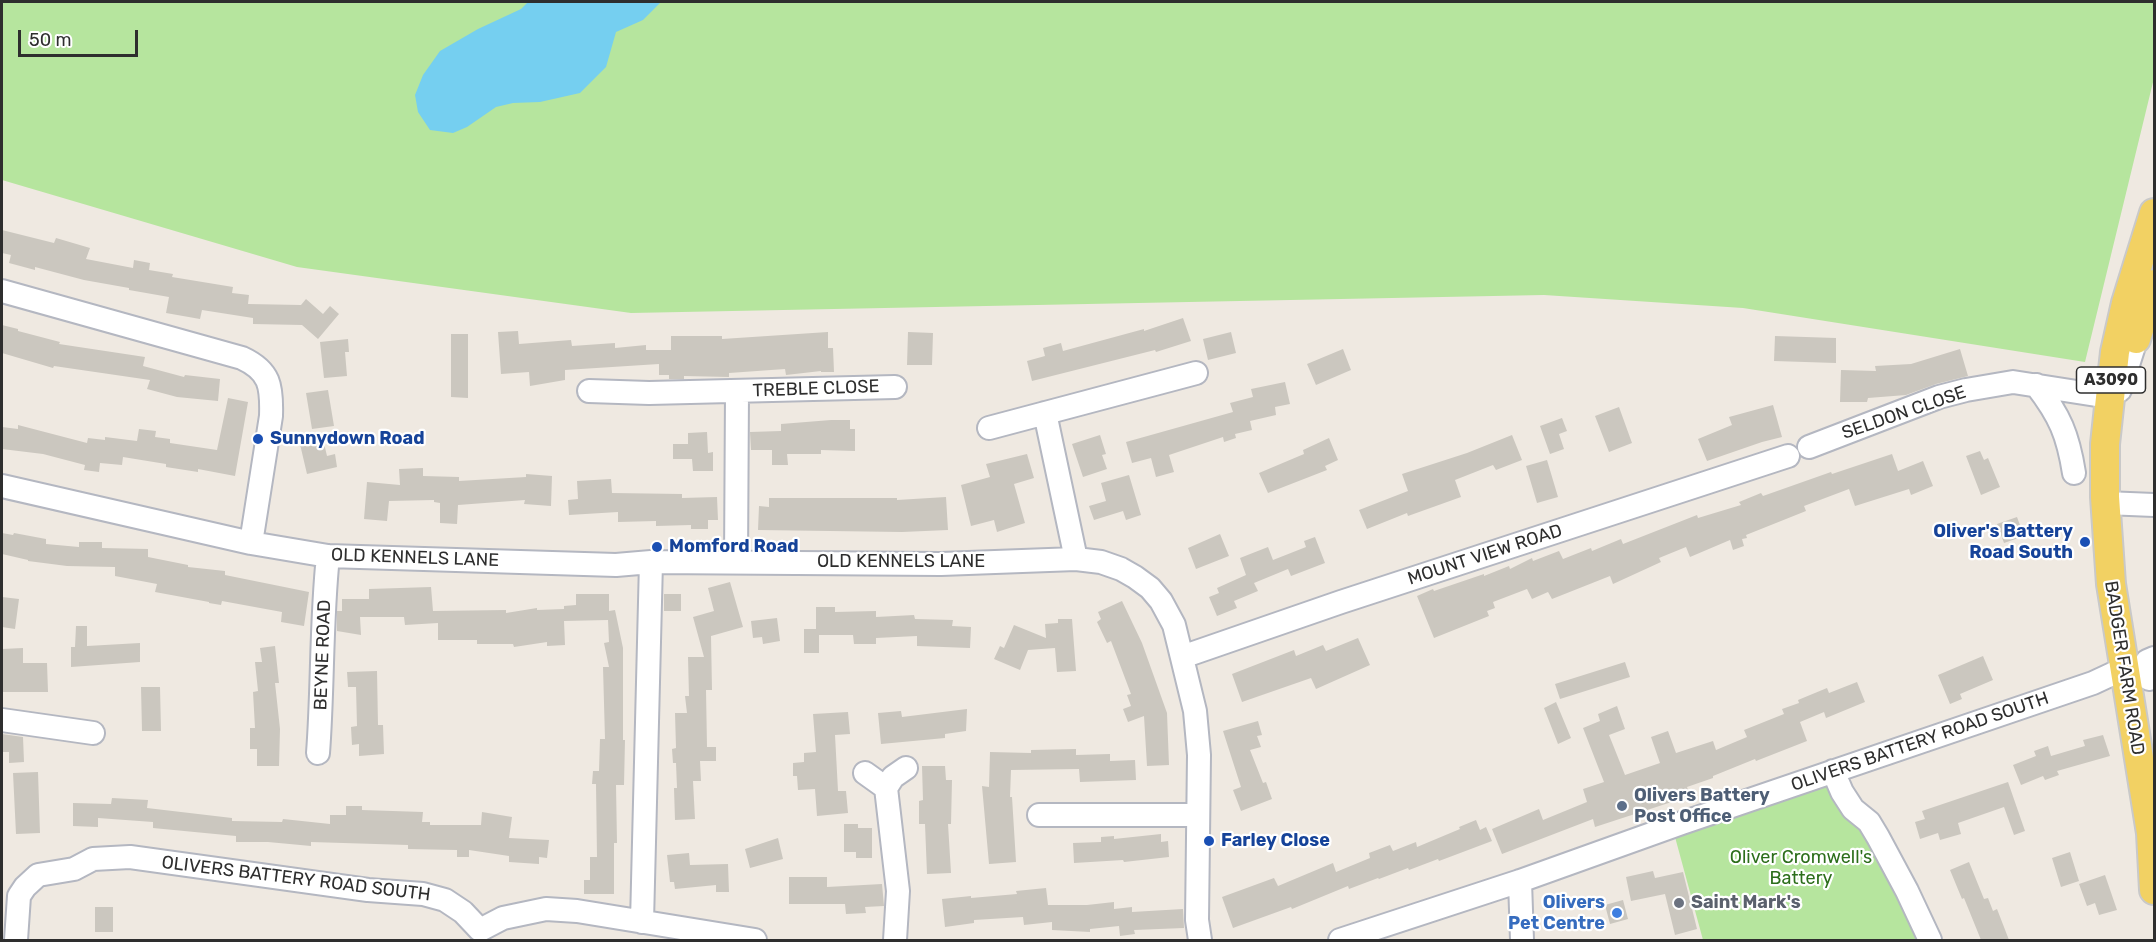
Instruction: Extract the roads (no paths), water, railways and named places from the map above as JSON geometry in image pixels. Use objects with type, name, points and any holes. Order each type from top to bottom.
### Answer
[{"type":"main road","name":"BADGER FARM ROAD","points":[[2154,213],[2126,303],[2115,352],[2105,444],[2109,504],[2108,552],[2142,669],[2154,890]]},
{"type":"main road","name":"BADGER FARM ROAD","points":[[2109,504],[2134,346],[2154,284]]},
{"type":"street","points":[[2,291],[231,355],[256,365],[266,376],[272,395],[272,416],[251,543]]},
{"type":"street","name":"BADGER FARM ROAD","points":[[2109,397],[2120,390],[2134,346]]},
{"type":"street","points":[[989,428],[1196,373]]},
{"type":"street","name":"SELDON CLOSE","points":[[1798,451],[1957,392],[2013,382],[2109,397]]},
{"type":"street","points":[[2036,385],[2050,402],[2061,422],[2069,442],[2074,473]]},
{"type":"street","name":"TREBLE CLOSE","points":[[589,391],[737,392],[895,387]]},
{"type":"street","name":"TREBLE CLOSE","points":[[736,562],[737,392]]},
{"type":"street","points":[[1045,413],[1076,559]]},
{"type":"street","name":"MOUNT VIEW ROAD","points":[[1182,657],[1798,451]]},
{"type":"street","name":"OLD KENNELS LANE","points":[[2,486],[251,543],[328,556],[616,565],[651,562],[941,564],[1076,559],[1101,562],[1121,569],[1150,588],[1161,601],[1174,625],[1195,711],[1199,755],[1197,920],[1200,940]]},
{"type":"street","points":[[2109,504],[2154,505]]},
{"type":"street","name":"BEYNE ROAD","points":[[318,753],[322,705],[324,592],[328,556]]},
{"type":"street","points":[[642,922],[651,562]]},
{"type":"street","name":"OLIVERS BATTERY ROAD SOUTH","points":[[1340,940],[1520,881],[2093,682],[2142,669]]},
{"type":"street","points":[[2,720],[93,733]]},
{"type":"street","points":[[895,940],[898,891],[886,788],[893,777],[906,768]]},
{"type":"street","points":[[1833,771],[1852,809],[1869,822],[1878,837],[1930,940]]},
{"type":"street","points":[[865,773],[886,788]]},
{"type":"street","points":[[1040,815],[1197,814]]},
{"type":"street","name":"OLIVERS BATTERY ROAD SOUTH","points":[[16,940],[19,896],[38,875],[74,869],[93,859],[130,857],[368,890],[423,894],[445,900],[463,912],[473,935],[503,918],[546,909],[578,911],[717,938],[755,940]]},
{"type":"street","points":[[1520,881],[1522,940]]},
{"type":"water","points":[[528,2],[661,2],[643,20],[616,32],[606,67],[580,93],[540,102],[513,103],[496,107],[467,127],[453,133],[430,130],[418,112],[415,95],[423,75],[440,51],[478,29],[521,9]]},
{"type":"place","name":"Sunnydown Road","points":[[258,439]]},
{"type":"place","name":"Oliver's Battery Road South","points":[[2085,542]]},
{"type":"place","name":"Momford Road","points":[[657,547]]},
{"type":"place","name":"Olivers Battery Post Office","points":[[1622,806]]},
{"type":"place","name":"Farley Close","points":[[1209,841]]},
{"type":"place","name":"Saint Mark's","points":[[1679,903]]},
{"type":"place","name":"Olivers Pet Centre","points":[[1617,913]]},
{"type":"park label","name":"Oliver Cromwell's Battery","points":[[1801,868]]}]
